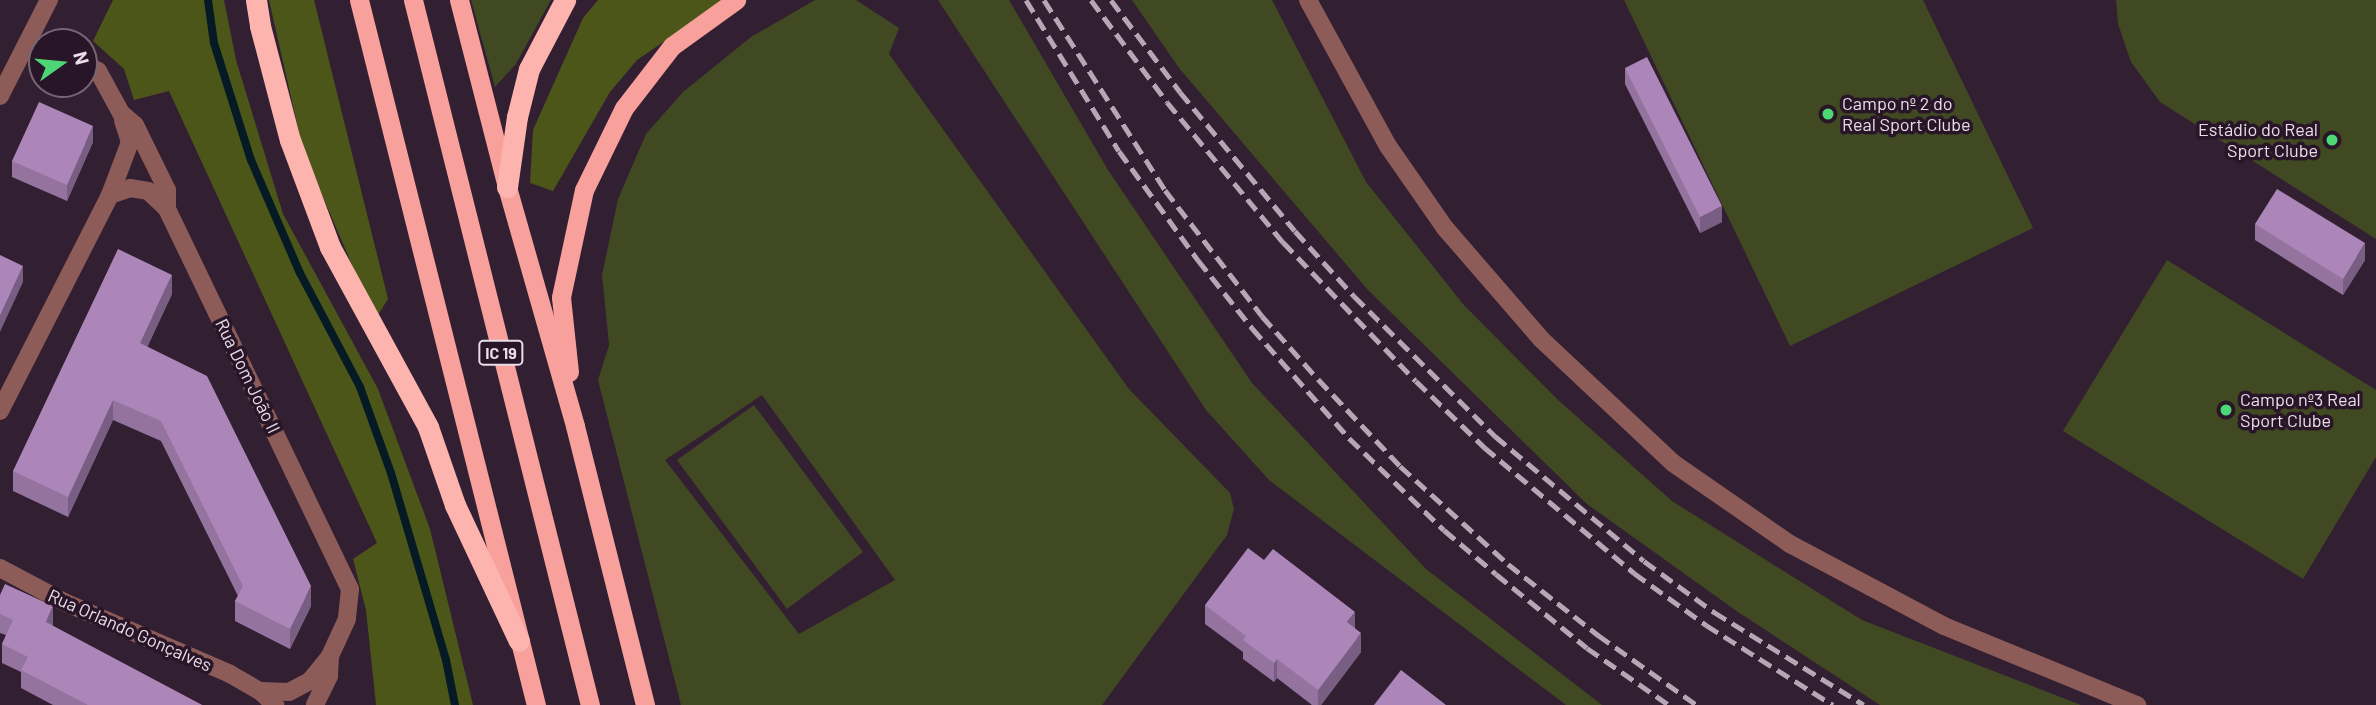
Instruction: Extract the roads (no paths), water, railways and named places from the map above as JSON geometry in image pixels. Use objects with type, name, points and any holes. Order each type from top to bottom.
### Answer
[{"type":"highway","points":[[257,0],[260,26],[290,140],[330,247],[428,427],[455,505],[519,641]]},
{"type":"highway","points":[[359,0],[536,705]]},
{"type":"highway","name":"IC 19","points":[[413,0],[590,705]]},
{"type":"highway","points":[[459,0],[507,187],[575,426],[645,705]]},
{"type":"highway","points":[[507,187],[517,117],[529,69],[565,0]]},
{"type":"highway","points":[[575,426],[561,297],[584,190],[624,108],[672,46],[736,0]]},
{"type":"street","points":[[42,28],[49,0]]},
{"type":"street","points":[[1308,0],[1388,146],[1445,228],[1541,339],[1673,463],[1790,544],[1944,626],[2137,705]]},
{"type":"street","points":[[0,96],[28,54]]},
{"type":"street","name":"Rua Dom João II","points":[[98,73],[121,113],[135,125],[167,190],[167,209],[347,579],[350,589],[347,619],[330,656],[329,676],[315,705]]},
{"type":"street","points":[[0,411],[110,195],[130,142],[121,113]]},
{"type":"street","points":[[110,195],[130,188],[148,191],[167,209]]},
{"type":"street","name":"Rua Orlando Gonçalves","points":[[0,568],[64,602],[230,674],[260,691],[275,705]]},
{"type":"street","points":[[260,691],[289,692],[310,681],[330,656]]},
{"type":"waterway","points":[[208,0],[214,43],[251,160],[300,273],[360,387],[391,473],[446,660],[455,705]]},
{"type":"railway","points":[[1026,0],[1119,151],[1198,260],[1252,328],[1349,438],[1444,530],[1496,574],[1587,648],[1669,705]]},
{"type":"railway","points":[[1044,0],[1165,190],[1262,316],[1318,379],[1400,466],[1508,564],[1598,635],[1697,705]]},
{"type":"railway","points":[[1091,0],[1167,102],[1283,242],[1416,381],[1484,447],[1634,573],[1706,625],[1833,705]]},
{"type":"railway","points":[[1111,0],[1180,92],[1295,231],[1354,296],[1495,436],[1644,561],[1714,612],[1864,705]]},
{"type":"place","name":"Campo nº 2 do Real Sport Clube","points":[[1828,114]]},
{"type":"place","name":"Estádio do Real Sport Clube","points":[[2332,140]]},
{"type":"place","name":"Campo nº3 Real Sport Clube","points":[[2226,410]]}]
